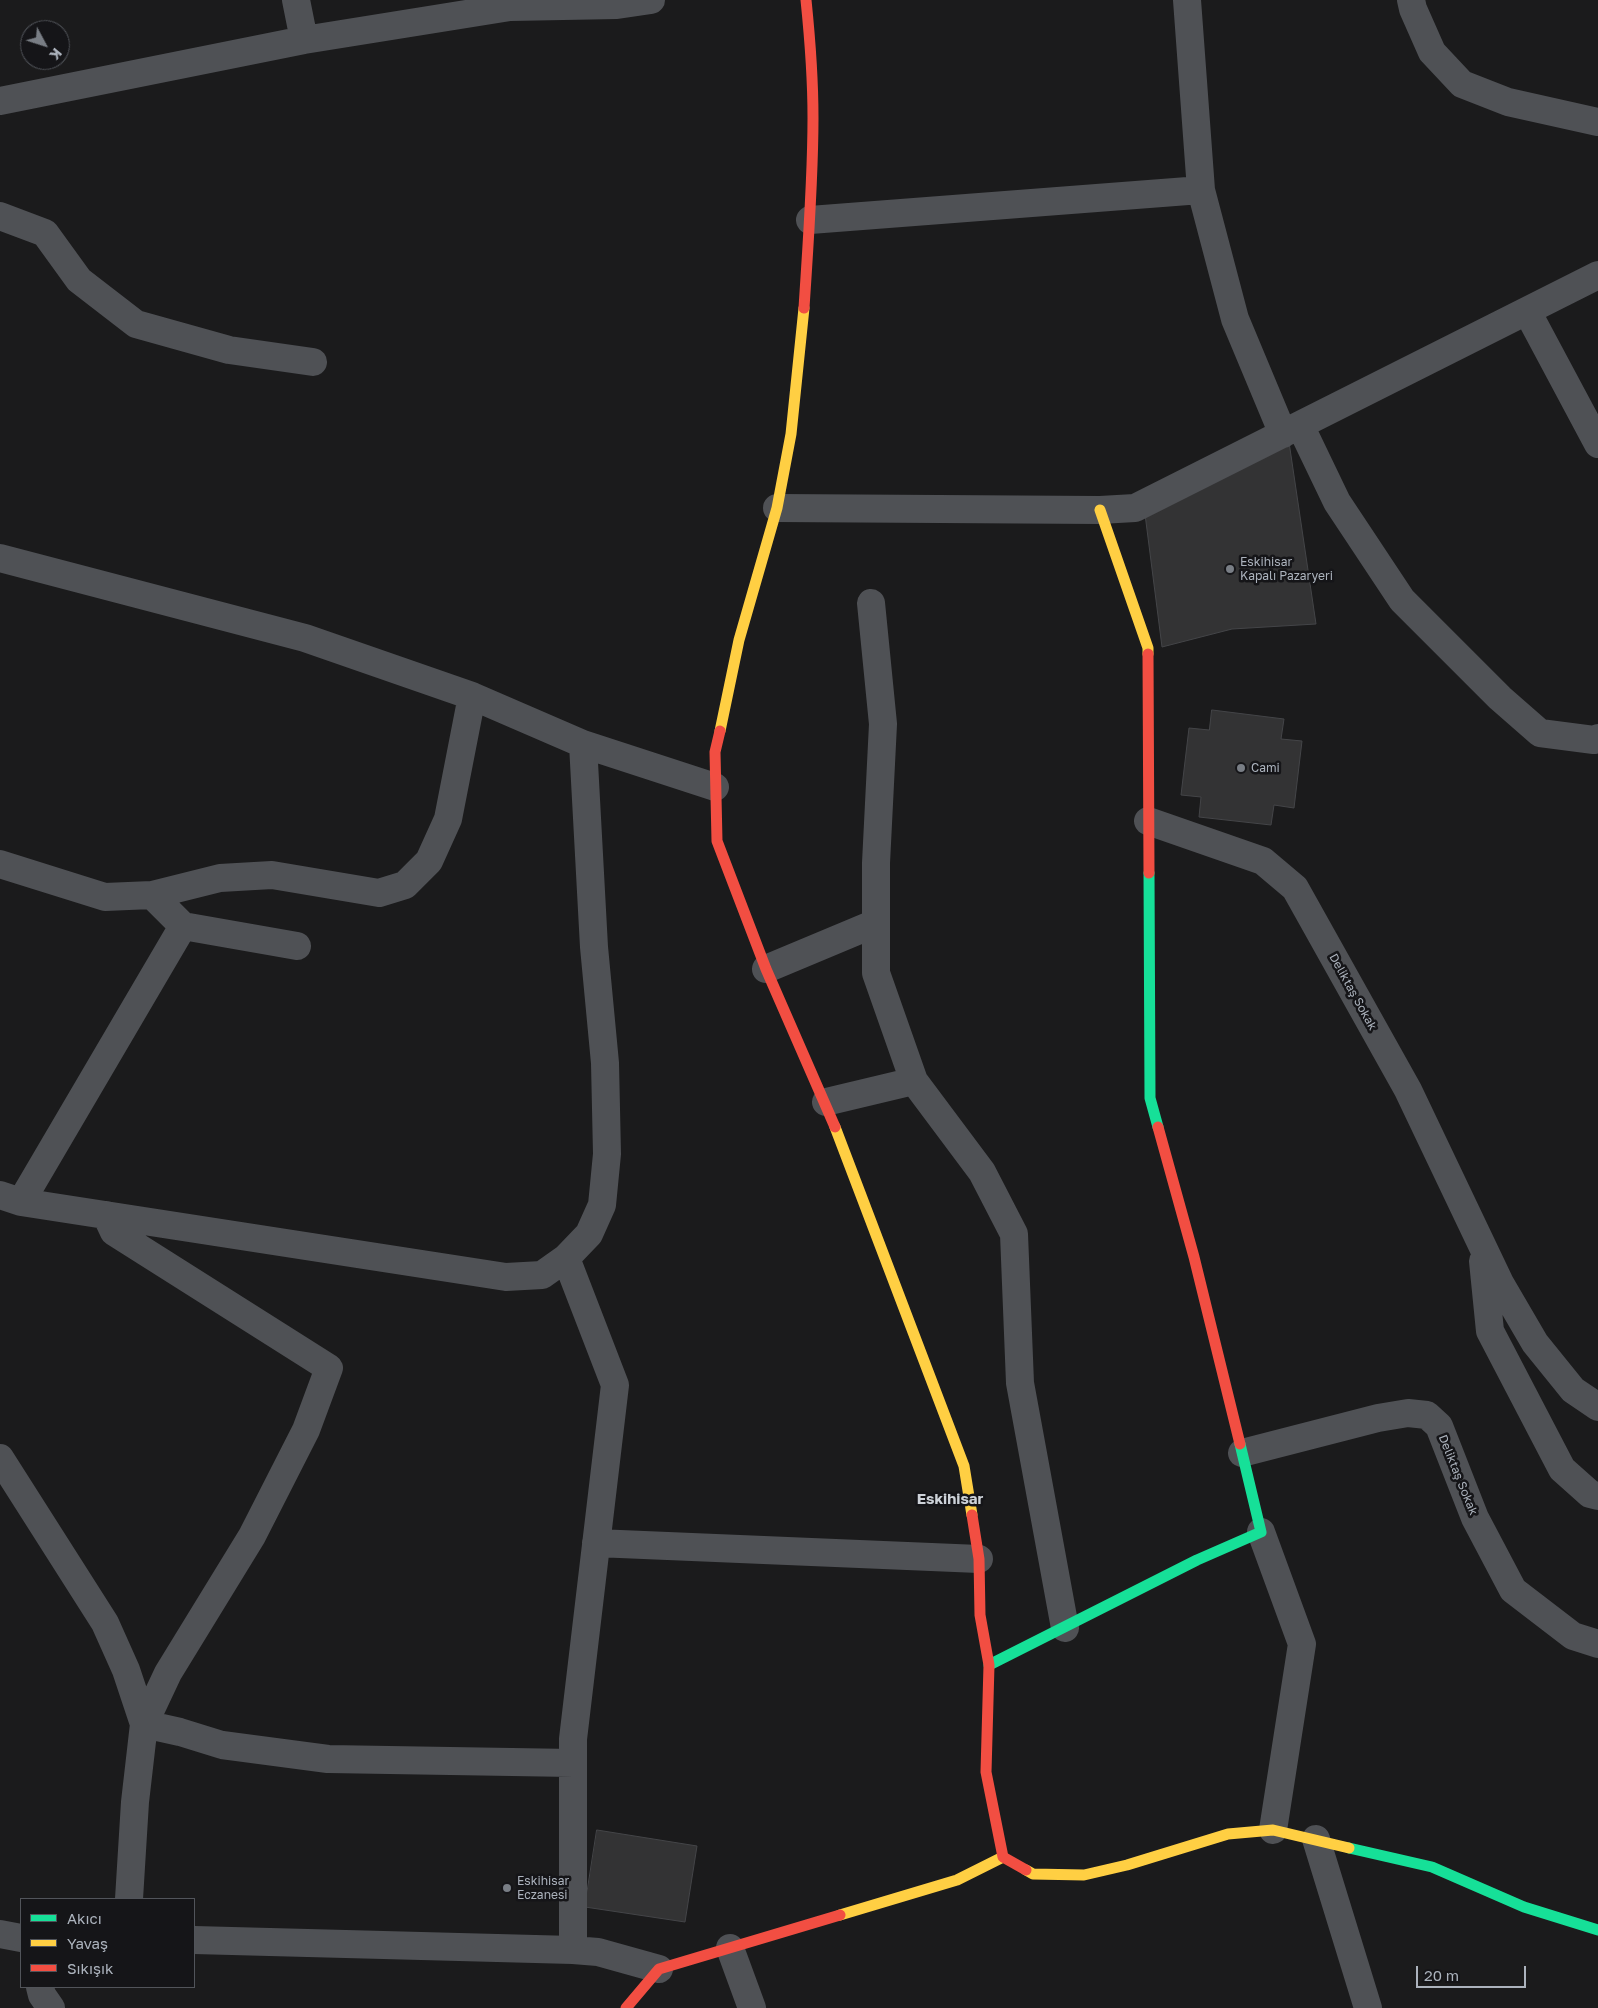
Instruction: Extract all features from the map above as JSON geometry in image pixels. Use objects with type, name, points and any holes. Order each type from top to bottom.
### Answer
[{"type":"street","points":[[296,0],[304,40]]},
{"type":"street","points":[[0,101],[304,40],[510,7],[617,5],[651,0]]},
{"type":"street","points":[[806,0],[813,118],[810,220],[802,340],[792,434],[777,508],[730,675],[715,752],[717,842],[766,969],[826,1102],[964,1466],[979,1559],[980,1615],[989,1665],[986,1772],[1003,1857],[1033,1874],[1084,1875],[1127,1865],[1228,1834],[1274,1830],[1432,1867],[1524,1907],[1598,1930]]},
{"type":"street","points":[[1187,0],[1201,190],[1235,319],[1291,429],[1402,600],[1500,698],[1540,733],[1594,740],[1598,738]]},
{"type":"street","points":[[1411,0],[1413,9],[1432,52],[1462,84],[1508,102],[1598,122]]},
{"type":"street","points":[[810,220],[1201,190]]},
{"type":"street","points":[[0,216],[45,233],[79,280],[136,324],[228,350],[313,362]]},
{"type":"street","points":[[777,508],[1100,510],[1135,508],[1598,275]]},
{"type":"street","points":[[1527,311],[1598,444]]},
{"type":"street","points":[[1100,510],[1148,648],[1150,1098],[1194,1257],[1261,1532],[1302,1644],[1274,1830]]},
{"type":"street","points":[[0,558],[305,638],[472,696],[584,744],[715,787]]},
{"type":"street","points":[[871,603],[883,724],[876,863],[876,973],[914,1081],[982,1172],[1014,1234],[1020,1383],[1065,1628]]},
{"type":"street","points":[[0,864],[105,897],[152,895],[220,878],[272,874],[379,893],[405,885],[429,861],[448,819],[472,696]]},
{"type":"street","points":[[183,926],[11,1199],[506,1276],[542,1274],[566,1258],[590,1234],[602,1205],[607,1154],[605,1063],[594,947],[584,744]]},
{"type":"street","name":"Deliktaş Sokak","points":[[1148,820],[1263,861],[1295,888],[1408,1090],[1500,1283],[1535,1343],[1573,1390],[1598,1408]]},
{"type":"street","points":[[152,895],[183,926],[297,946]]},
{"type":"street","points":[[766,969],[876,923]]},
{"type":"street","points":[[826,1102],[914,1081]]},
{"type":"street","points":[[106,1215],[114,1232],[329,1368],[306,1430],[252,1536],[168,1673],[144,1724],[135,1802],[130,1898]]},
{"type":"street","name":"Deliktaş Sokak","points":[[1481,1244],[1490,1331],[1562,1469],[1590,1494],[1598,1496]]},
{"type":"street","points":[[566,1258],[615,1385],[573,1739],[573,1950]]},
{"type":"street","name":"Deliktaş Sokak","points":[[1242,1453],[1378,1418],[1408,1413],[1426,1415],[1439,1426],[1475,1518],[1513,1590],[1573,1636],[1598,1644]]},
{"type":"street","points":[[0,1458],[105,1623],[126,1670],[144,1724]]},
{"type":"street","points":[[989,1665],[1198,1560],[1261,1532]]},
{"type":"street","points":[[596,1543],[979,1559]]},
{"type":"street","points":[[144,1724],[180,1732],[222,1745],[328,1759],[573,1763]]},
{"type":"street","points":[[1316,1839],[1368,2008]]},
{"type":"street","points":[[195,1940],[573,1950],[598,1952],[659,1969],[957,1880],[1003,1857]]},
{"type":"street","points":[[0,1934],[20,1938]]},
{"type":"street","points":[[730,1948],[752,2008]]},
{"type":"street","points":[[626,2008],[659,1969]]},
{"type":"street","points":[[40,1988],[51,2008]]},
{"type":"building","name":"Eskihisar Kapalı Pazaryeri","points":[[1289,442],[1316,624],[1232,629],[1162,647],[1145,514]]},
{"type":"building","name":"Cami","points":[[1212,710],[1284,719],[1281,739],[1302,741],[1294,808],[1274,805],[1271,825],[1199,817],[1201,797],[1181,795],[1189,728],[1209,730]]},
{"type":"building","points":[[597,1830],[697,1846],[685,1922],[585,1907]]},
{"type":"traffic: fast","points":[[1149,873],[1150,1098],[1158,1127]]},
{"type":"traffic: fast","points":[[989,1665],[1197,1560],[1261,1532],[1240,1444]]},
{"type":"traffic: fast","points":[[1349,1848],[1432,1867],[1524,1907],[1598,1930]]},
{"type":"traffic: slow","points":[[720,731],[739,640],[777,508],[791,434],[804,308]]},
{"type":"traffic: slow","points":[[1100,510],[1148,648],[1148,654]]},
{"type":"traffic: slow","points":[[835,1127],[964,1466],[972,1515]]},
{"type":"traffic: slow","points":[[1026,1870],[1033,1874],[1084,1875],[1127,1865],[1228,1834],[1273,1830],[1349,1848]]},
{"type":"traffic: slow","points":[[840,1915],[957,1880],[1003,1857]]},
{"type":"traffic: jam","points":[[804,308],[813,118],[806,0]]},
{"type":"traffic: jam","points":[[1148,654],[1149,873]]},
{"type":"traffic: jam","points":[[720,731],[715,752],[717,841],[766,969],[835,1127]]},
{"type":"traffic: jam","points":[[1158,1127],[1194,1257],[1240,1444]]},
{"type":"traffic: jam","points":[[972,1515],[979,1559],[980,1615],[989,1665],[986,1772],[1003,1857],[1026,1870]]},
{"type":"traffic: jam","points":[[626,2008],[659,1969],[840,1915]]},
{"type":"place","name":"Eskihisar Kapalı Pazaryeri","points":[[1230,569]]},
{"type":"place","name":"Cami","points":[[1241,768]]},
{"type":"place","name":"Eskihisar Eczanesi","points":[[507,1888]]},
{"type":"district","name":"Eskihisar","points":[[950,1499]]}]
